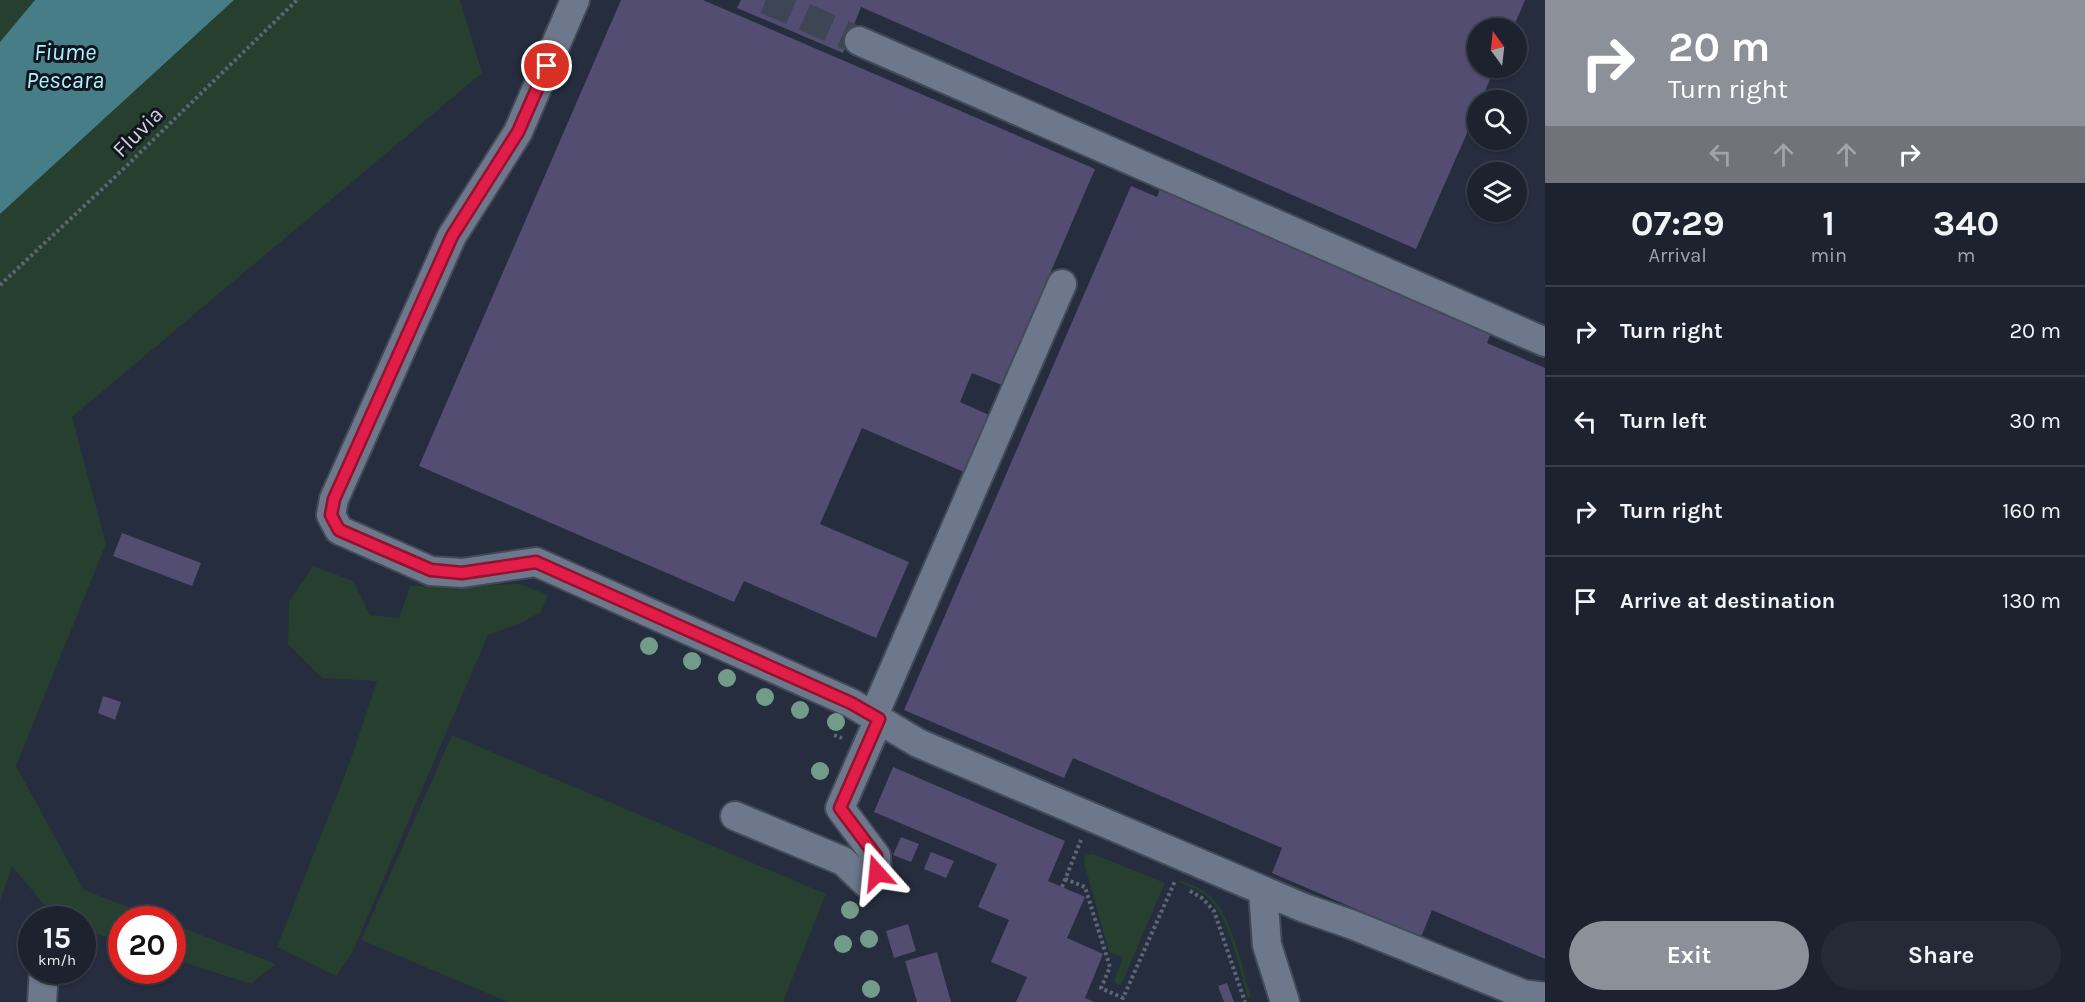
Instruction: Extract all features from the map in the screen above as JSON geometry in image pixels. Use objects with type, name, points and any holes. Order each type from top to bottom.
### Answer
[{"type":"lane","points":[[575,0],[518,132],[452,236],[334,499],[331,515],[339,530],[431,570],[462,573],[536,562],[851,703],[918,743],[1263,891],[1523,994],[1545,997]]},
{"type":"lane","points":[[859,41],[1545,342]]},
{"type":"lane","points":[[735,816],[843,861],[867,884],[877,873],[876,856],[840,808],[866,749],[876,717],[1062,284]]},
{"type":"lane","points":[[1263,891],[1267,945],[1285,1002]]},
{"type":"lane","points":[[42,1002],[43,984]]},
{"type":"path","name":"Fluvia","points":[[0,285],[116,177],[297,0]]},
{"type":"path","points":[[834,735],[866,749]]},
{"type":"path","points":[[1062,887],[1083,834]]},
{"type":"path","points":[[1070,837],[1091,846]]},
{"type":"path","points":[[1065,879],[1085,887],[1110,967],[1101,988],[1124,998],[1178,875]]},
{"type":"path","points":[[1164,879],[1202,898],[1214,910],[1245,1002]]},
{"type":"shaded area","points":[[0,0],[35,0],[0,42]]},
{"type":"shaded area","points":[[234,0],[460,0],[482,73],[72,417],[106,544],[16,766],[84,890],[126,906],[108,906],[108,938],[96,933],[96,906],[45,906],[12,866],[0,902],[0,214]]},
{"type":"shaded area","points":[[313,566],[353,581],[370,615],[399,618],[410,586],[520,584],[548,595],[541,612],[521,623],[488,635],[352,953],[336,976],[277,947],[351,759],[377,681],[322,678],[288,644],[289,601]]},
{"type":"shaded area","points":[[452,735],[826,894],[783,1002],[508,1002],[361,940]]},
{"type":"shaded area","points":[[1093,854],[1165,883],[1121,985],[1116,984],[1114,980],[1122,961],[1120,956],[1109,952],[1085,866],[1086,855]]},
{"type":"shaded area","points":[[1180,880],[1209,895],[1224,915],[1251,997],[1248,998],[1232,942],[1220,914],[1205,895],[1179,882]]},
{"type":"shaded area","points":[[186,929],[276,964],[251,984],[186,963]]},
{"type":"water","name":"Fiume Pescara","points":[[35,0],[234,0],[0,214],[0,42]]},
{"type":"building","points":[[621,0],[703,0],[1095,169],[1002,385],[972,373],[960,402],[989,415],[964,472],[862,428],[820,524],[909,562],[876,638],[744,581],[734,602],[419,466]]},
{"type":"building","points":[[741,0],[1525,0],[1517,18],[1467,18],[1467,78],[1491,78],[1485,90],[1467,90],[1467,133],[1416,249],[861,7],[843,53],[737,8]]},
{"type":"building","points":[[1162,184],[1494,325],[1487,343],[1545,368],[1545,959],[1432,910],[1421,937],[1272,873],[1282,848],[1073,758],[1064,778],[904,710],[1131,186],[1157,197]]},
{"type":"building","points":[[122,533],[201,563],[192,586],[113,556]]},
{"type":"building","points":[[103,696],[121,702],[115,720],[98,713]]},
{"type":"building","points":[[893,767],[1065,841],[1048,881],[1085,897],[1067,938],[1103,954],[1085,998],[1094,1002],[1016,1002],[1027,977],[991,962],[1009,920],[978,907],[997,864],[874,812]]},
{"type":"building","points":[[901,837],[919,844],[911,862],[893,855]]},
{"type":"building","points":[[931,852],[954,861],[946,878],[924,869]]},
{"type":"building","points":[[908,924],[916,951],[894,958],[886,931]]},
{"type":"building","points":[[937,952],[951,1002],[917,1002],[905,961]]},
{"type":"building","points":[[1227,983],[1234,1002],[1224,1002],[1218,986]]},
{"type":"tunnel","points":[[766,0],[859,41]]},
{"type":"route","points":[[547,66],[518,132],[452,236],[334,499],[331,515],[339,530],[431,570],[462,573],[536,562],[851,703],[879,719],[840,808],[876,856],[877,873]]}]
